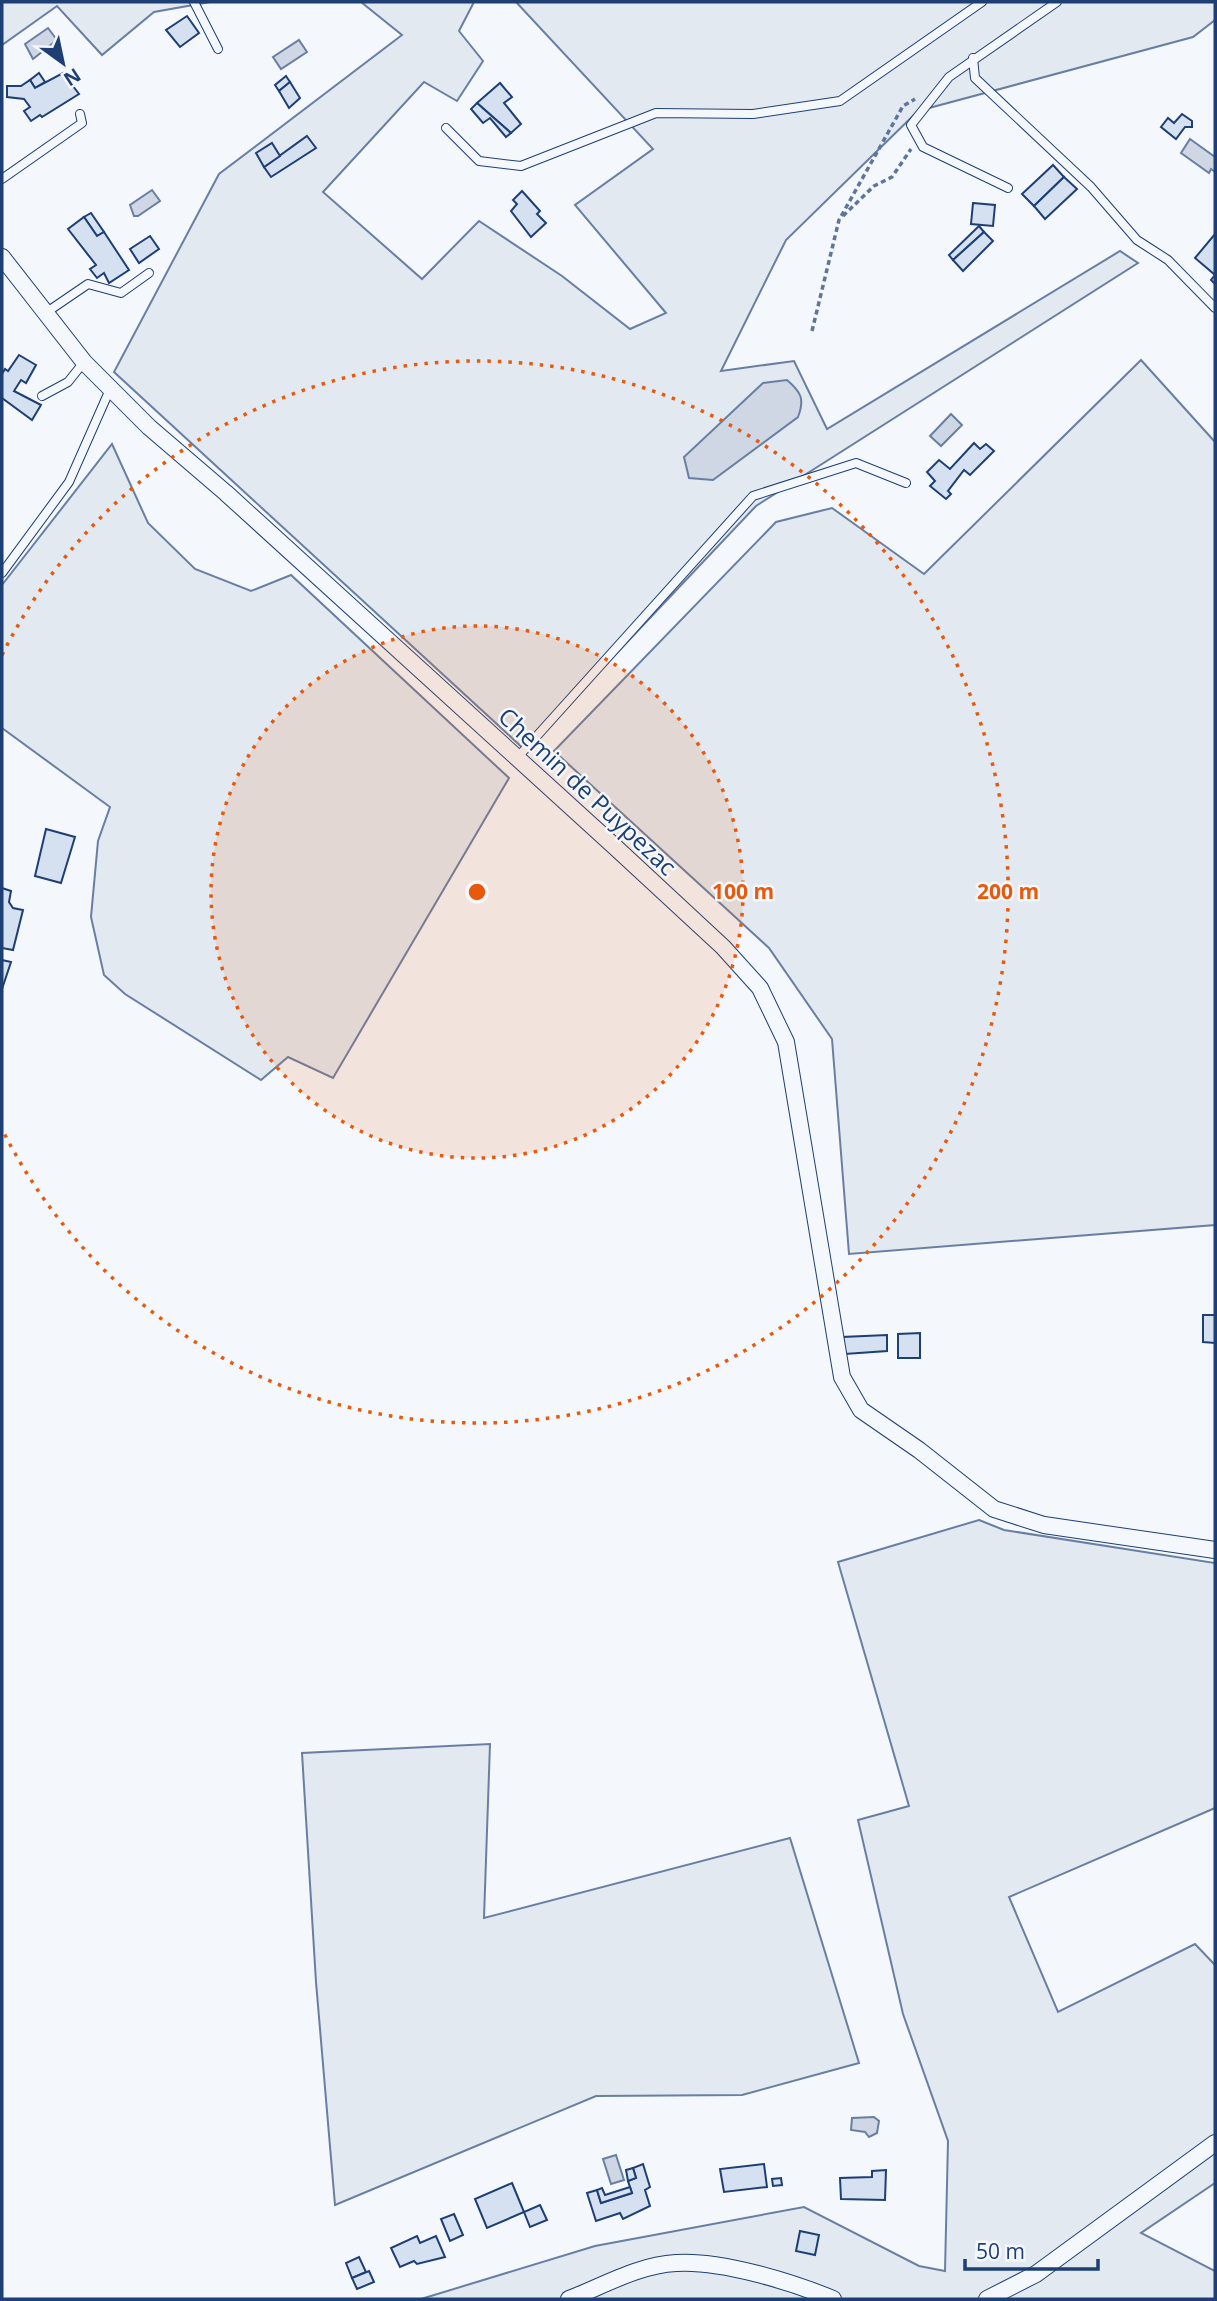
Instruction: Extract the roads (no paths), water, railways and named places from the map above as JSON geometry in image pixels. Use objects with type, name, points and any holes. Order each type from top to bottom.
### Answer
[{"type":"street","name":"Chemin de Puypezac","points":[[2,257],[83,362],[149,427],[226,492],[723,947],[760,988],[786,1042],[842,1377],[861,1410],[919,1450],[994,1509],[1018,1519],[1076,1531],[1215,1550]]},
{"type":"street","points":[[987,2299],[1036,2274],[1215,2143]]},
{"type":"street","points":[[569,2299],[628,2274],[676,2263],[734,2270],[792,2282],[834,2299]]},
{"type":"lane","points":[[194,2],[218,49]]},
{"type":"lane","points":[[446,128],[479,161],[521,166],[656,113],[753,114],[840,101],[982,2]]},
{"type":"lane","points":[[1008,188],[923,146],[911,125],[949,76],[1057,2]]},
{"type":"lane","points":[[973,58],[975,78],[1091,187],[1138,240],[1168,260],[1215,308]]},
{"type":"lane","points":[[2,179],[82,123],[80,114]]},
{"type":"lane","points":[[44,314],[88,284],[121,293],[149,273]]},
{"type":"lane","points":[[42,396],[68,382],[83,362]]},
{"type":"lane","points":[[2,573],[69,482],[111,387]]},
{"type":"lane","points":[[516,759],[753,496],[856,463],[906,483]]}]
